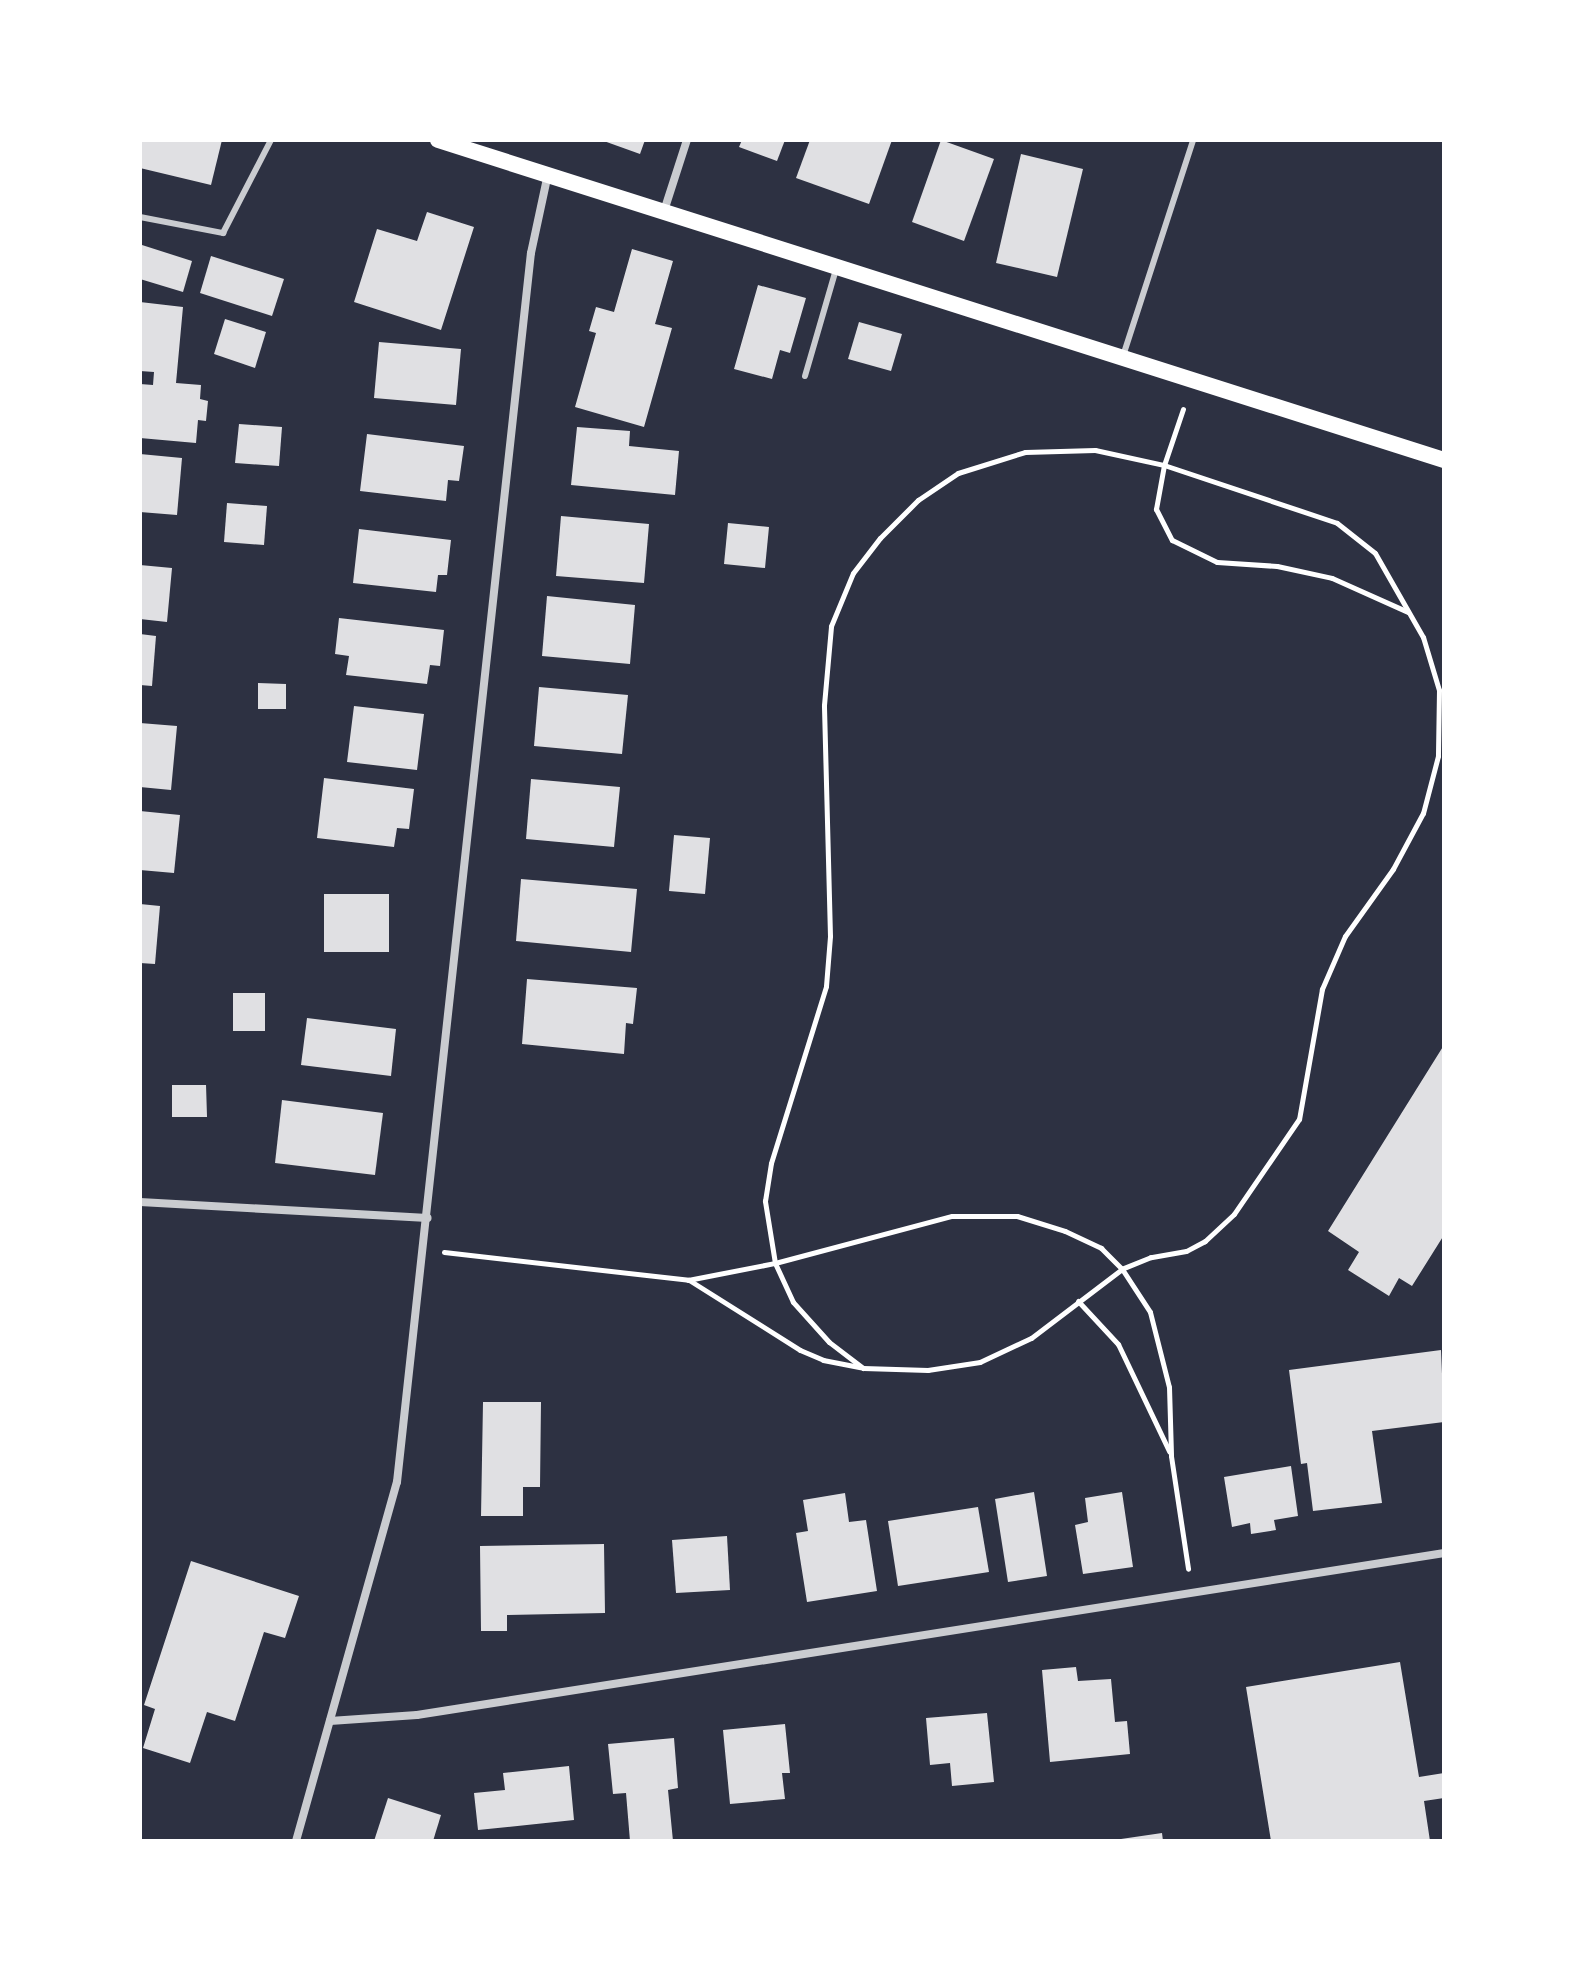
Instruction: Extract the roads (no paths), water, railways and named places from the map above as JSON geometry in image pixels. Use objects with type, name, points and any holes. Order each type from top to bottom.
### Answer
[{"type":"main road","points":[[438,140],[1444,460]]},
{"type":"street","points":[[664,211],[687,140]]},
{"type":"street","points":[[296,1841],[397,1482],[531,253],[548,174]]},
{"type":"street","points":[[140,1202],[428,1218]]},
{"type":"street","points":[[330,1721],[417,1715],[1444,1553]]},
{"type":"lane","points":[[140,217],[223,233],[271,140]]},
{"type":"lane","points":[[1123,356],[1193,140]]},
{"type":"lane","points":[[805,376],[837,266]]}]
